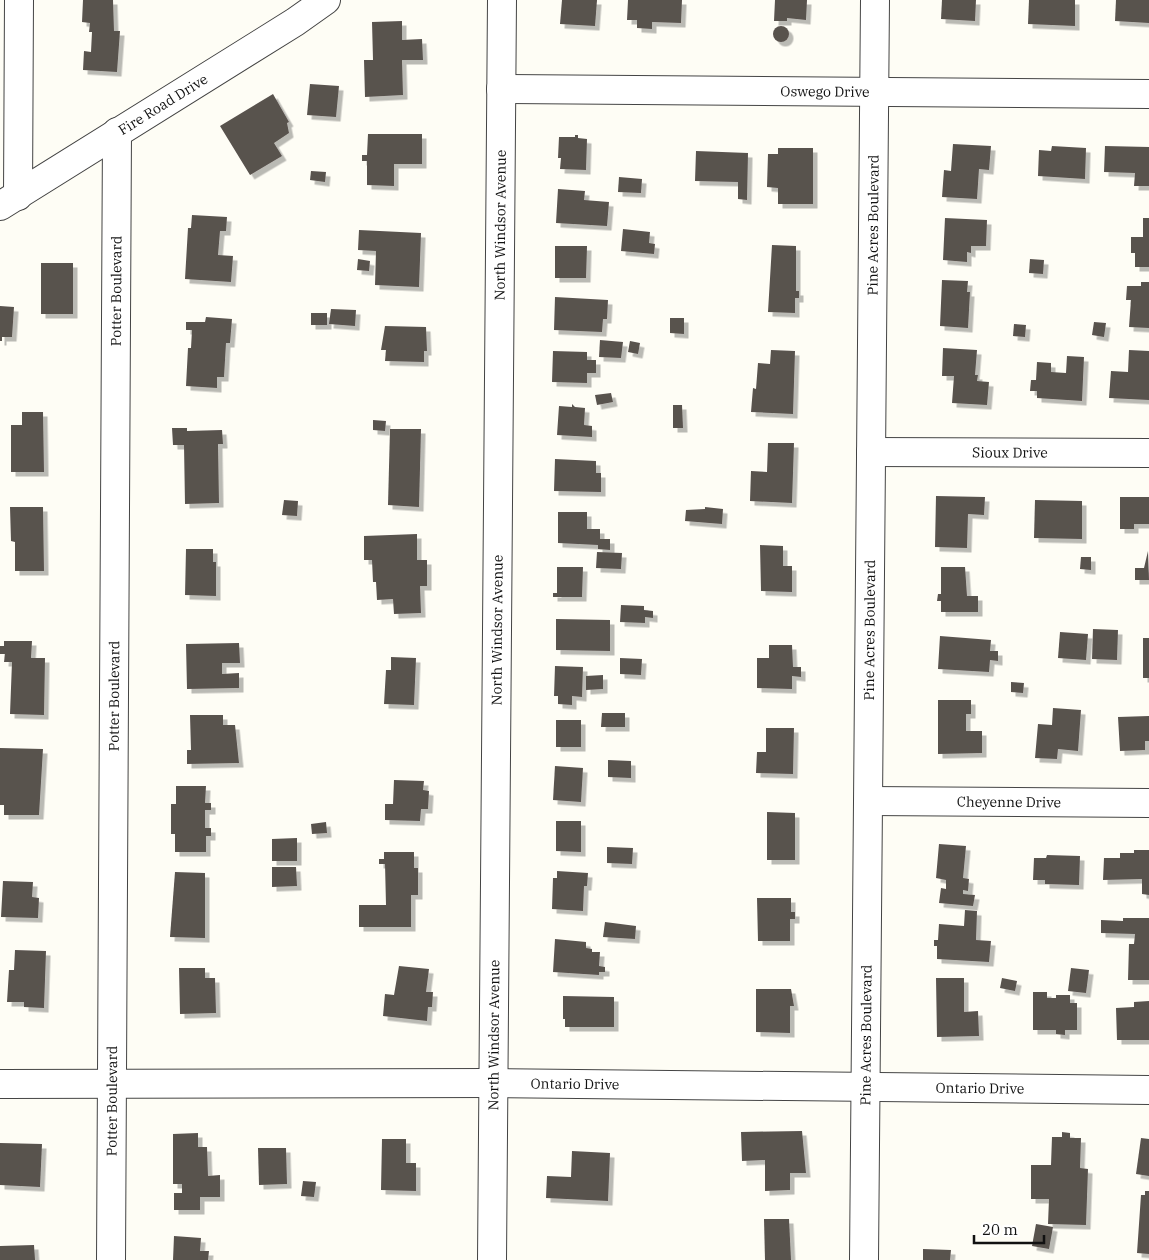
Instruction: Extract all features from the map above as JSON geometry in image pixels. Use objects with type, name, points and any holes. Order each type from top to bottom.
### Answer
[{"type":"street","points":[[9,201],[19,0]]},
{"type":"street","name":"Fire Road Drive","points":[[9,201],[117,132],[295,11],[326,0]]},
{"type":"street","name":"North Windsor Avenue","points":[[492,1260],[502,0]]},
{"type":"street","name":"Pine Acres Boulevard","points":[[864,1260],[875,0]]},
{"type":"street","name":"Oswego Drive","points":[[501,89],[1149,94]]},
{"type":"street","name":"Potter Boulevard","points":[[111,1260],[117,132]]},
{"type":"street","name":"Sioux Drive","points":[[871,452],[1149,453]]},
{"type":"street","name":"Cheyenne Drive","points":[[869,801],[1149,803]]},
{"type":"street","name":"Ontario Drive","points":[[0,1084],[493,1083],[1149,1090]]},
{"type":"building","points":[[83,0],[113,0],[114,31],[120,31],[117,72],[83,70],[84,51],[91,52],[92,32],[89,32],[90,23],[82,22]]},
{"type":"building","points":[[562,0],[597,0],[595,26],[560,24]]},
{"type":"building","points":[[628,0],[682,0],[681,23],[652,22],[652,29],[637,28],[637,20],[627,20]]},
{"type":"building","points":[[775,0],[807,0],[806,20],[787,18],[787,21],[774,21]]},
{"type":"building","points":[[942,0],[976,0],[975,21],[941,19]]},
{"type":"building","points":[[1029,0],[1075,0],[1075,26],[1028,24]]},
{"type":"building","points":[[1116,0],[1149,0],[1149,23],[1115,21]]},
{"type":"building","points":[[402,21],[402,40],[422,39],[423,60],[402,60],[403,95],[365,97],[364,60],[373,60],[372,22]]},
{"type":"building","points":[[781,26],[789,34],[781,42],[773,34]]},
{"type":"building","points":[[310,84],[339,86],[336,117],[307,115]]},
{"type":"building","points":[[273,94],[289,122],[287,123],[289,133],[274,143],[282,156],[250,175],[220,126]]},
{"type":"building","points":[[368,134],[422,134],[422,164],[394,164],[394,186],[367,185],[367,161],[362,161],[362,155],[367,155]]},
{"type":"building","points":[[575,135],[578,135],[578,138],[587,139],[586,170],[560,169],[561,158],[558,158],[559,137],[575,137]]},
{"type":"building","points":[[953,144],[991,146],[989,170],[979,169],[977,199],[942,197],[944,170],[951,171]]},
{"type":"building","points":[[1052,146],[1086,148],[1085,179],[1038,176],[1039,150],[1051,151]]},
{"type":"building","points":[[1105,146],[1149,147],[1149,186],[1134,186],[1135,173],[1104,172]]},
{"type":"building","points":[[778,148],[813,148],[813,204],[778,204],[778,188],[767,187],[768,154],[778,154]]},
{"type":"building","points":[[696,151],[748,153],[747,200],[738,199],[738,182],[695,181]]},
{"type":"building","points":[[311,171],[326,172],[325,182],[310,180]]},
{"type":"building","points":[[619,177],[642,179],[641,193],[618,192]]},
{"type":"building","points":[[558,189],[585,191],[584,200],[609,202],[607,226],[556,223]]},
{"type":"building","points":[[192,215],[227,217],[226,231],[220,231],[218,255],[233,256],[231,282],[185,279],[188,228],[191,228]]},
{"type":"building","points":[[945,218],[987,220],[986,246],[971,246],[971,253],[967,252],[967,262],[943,260]]},
{"type":"building","points":[[1143,218],[1149,218],[1149,267],[1135,267],[1135,253],[1131,253],[1131,237],[1143,237]]},
{"type":"building","points":[[623,229],[650,232],[649,243],[655,244],[654,254],[621,251]]},
{"type":"building","points":[[359,230],[421,233],[419,287],[375,285],[376,251],[358,250]]},
{"type":"building","points":[[772,245],[796,246],[796,291],[799,291],[799,298],[795,298],[795,313],[768,312]]},
{"type":"building","points":[[555,246],[587,246],[586,278],[555,278]]},
{"type":"building","points":[[358,259],[370,261],[369,271],[357,270]]},
{"type":"building","points":[[1030,259],[1044,260],[1043,274],[1029,273]]},
{"type":"building","points":[[41,263],[73,263],[73,314],[41,314]]},
{"type":"building","points":[[942,280],[968,281],[967,292],[970,292],[968,328],[940,326]]},
{"type":"building","points":[[1141,282],[1149,282],[1149,328],[1129,327],[1131,300],[1126,300],[1127,286],[1141,286]]},
{"type":"building","points":[[555,297],[608,300],[607,319],[603,319],[602,332],[554,330]]},
{"type":"building","points":[[0,306],[14,307],[12,337],[2,337],[2,341],[0,341]]},
{"type":"building","points":[[331,309],[356,310],[355,326],[329,324]]},
{"type":"building","points":[[311,313],[327,313],[327,325],[311,325]]},
{"type":"building","points":[[206,317],[232,319],[230,343],[226,343],[224,377],[217,377],[217,388],[186,386],[188,348],[191,348],[192,330],[186,330],[186,322],[205,322]]},
{"type":"building","points":[[670,318],[684,318],[684,334],[670,333]]},
{"type":"building","points":[[1094,322],[1106,323],[1104,337],[1092,335]]},
{"type":"building","points":[[1014,324],[1026,325],[1025,337],[1013,336]]},
{"type":"building","points":[[385,326],[426,327],[427,351],[424,351],[424,362],[385,361],[386,350],[381,350]]},
{"type":"building","points":[[600,340],[623,342],[621,358],[599,357]]},
{"type":"building","points":[[630,341],[640,343],[638,354],[628,352]]},
{"type":"building","points":[[943,348],[977,350],[975,375],[978,375],[977,381],[989,382],[987,405],[952,403],[954,376],[942,376]]},
{"type":"building","points":[[771,350],[795,351],[793,414],[751,412],[753,388],[756,389],[758,363],[770,364]]},
{"type":"building","points":[[1129,350],[1149,351],[1149,400],[1109,398],[1111,371],[1128,372]]},
{"type":"building","points":[[553,351],[587,352],[587,360],[596,360],[596,373],[587,373],[587,383],[552,382]]},
{"type":"building","points":[[1067,356],[1084,357],[1082,401],[1037,398],[1037,391],[1030,391],[1031,380],[1036,380],[1037,362],[1051,363],[1051,372],[1066,373]]},
{"type":"building","points":[[611,393],[613,402],[597,405],[595,395]]},
{"type":"building","points":[[572,404],[575,407],[585,408],[584,425],[592,426],[592,437],[557,435],[559,406],[572,407]]},
{"type":"building","points":[[673,405],[682,405],[683,428],[673,428]]},
{"type":"building","points":[[22,412],[43,412],[44,472],[11,472],[11,425],[22,425]]},
{"type":"building","points":[[373,420],[386,421],[385,431],[373,430]]},
{"type":"building","points":[[172,428],[187,428],[187,431],[222,430],[223,444],[218,444],[219,503],[185,504],[184,445],[173,445]]},
{"type":"building","points":[[390,429],[421,429],[419,507],[388,505]]},
{"type":"building","points":[[768,443],[794,443],[792,503],[750,501],[751,471],[767,472]]},
{"type":"building","points":[[555,459],[596,461],[596,473],[601,473],[601,492],[554,491]]},
{"type":"building","points":[[936,496],[985,497],[984,515],[968,514],[967,548],[935,547]]},
{"type":"building","points":[[1120,497],[1149,497],[1149,524],[1134,524],[1134,529],[1120,529]]},
{"type":"building","points":[[284,500],[298,501],[297,516],[282,515]]},
{"type":"building","points":[[1035,500],[1082,501],[1082,539],[1034,538]]},
{"type":"building","points":[[10,507],[43,507],[44,571],[15,571],[15,542],[11,541]]},
{"type":"building","points":[[705,507],[723,509],[722,524],[685,521],[686,510],[705,509]]},
{"type":"building","points":[[558,512],[587,512],[587,529],[600,529],[600,539],[610,539],[610,550],[598,549],[598,545],[558,543]]},
{"type":"building","points":[[417,534],[417,560],[427,560],[427,586],[420,586],[421,613],[394,614],[393,599],[377,600],[376,582],[373,582],[372,560],[364,560],[364,536]]},
{"type":"building","points":[[760,545],[783,546],[783,566],[792,566],[792,592],[761,591]]},
{"type":"building","points":[[186,549],[213,549],[213,562],[216,562],[216,596],[185,595]]},
{"type":"building","points":[[1148,551],[1149,580],[1135,580],[1135,568],[1144,568]]},
{"type":"building","points":[[597,552],[622,553],[621,569],[596,568]]},
{"type":"building","points":[[1081,557],[1091,557],[1091,570],[1080,569]]},
{"type":"building","points":[[557,567],[583,567],[582,597],[553,597],[553,593],[557,593]]},
{"type":"building","points":[[941,567],[965,567],[967,596],[978,596],[978,612],[941,612],[941,601],[937,601],[938,594],[941,594]]},
{"type":"building","points":[[621,605],[644,606],[644,610],[653,611],[653,618],[645,617],[645,623],[620,622]]},
{"type":"building","points":[[556,619],[610,620],[610,651],[556,650]]},
{"type":"building","points":[[1093,629],[1118,630],[1117,660],[1092,659]]},
{"type":"building","points":[[1060,632],[1088,634],[1086,660],[1058,658]]},
{"type":"building","points":[[940,636],[991,640],[990,651],[998,651],[998,661],[990,660],[989,672],[938,669]]},
{"type":"building","points":[[1143,638],[1149,638],[1149,678],[1143,678]]},
{"type":"building","points":[[4,641],[32,641],[31,658],[45,658],[44,715],[10,714],[12,662],[4,662],[5,654],[0,654],[0,646],[4,646]]},
{"type":"building","points":[[239,643],[240,663],[222,663],[222,674],[239,673],[239,688],[187,689],[186,644]]},
{"type":"building","points":[[769,645],[792,645],[793,667],[801,667],[801,677],[792,676],[792,689],[757,688],[757,658],[769,658]]},
{"type":"building","points":[[391,657],[416,658],[414,705],[384,704],[386,670],[391,670]]},
{"type":"building","points":[[620,658],[642,659],[641,675],[620,674]]},
{"type":"building","points":[[555,666],[583,667],[582,697],[572,696],[572,705],[558,704],[558,696],[554,696]]},
{"type":"building","points":[[603,675],[603,689],[586,690],[586,676]]},
{"type":"building","points":[[1011,682],[1024,683],[1023,693],[1011,692]]},
{"type":"building","points":[[938,700],[971,700],[971,714],[966,714],[966,731],[982,731],[982,753],[938,754]]},
{"type":"building","points":[[1053,708],[1081,710],[1078,751],[1058,749],[1057,759],[1035,758],[1038,724],[1052,725]]},
{"type":"building","points":[[602,713],[625,713],[625,727],[601,727]]},
{"type":"building","points":[[190,715],[223,715],[223,725],[235,725],[239,763],[187,764],[187,750],[191,750]]},
{"type":"building","points":[[1149,716],[1149,741],[1145,741],[1145,750],[1120,751],[1118,717]]},
{"type":"building","points":[[556,720],[581,720],[581,747],[556,747]]},
{"type":"building","points":[[766,728],[794,728],[793,774],[756,773],[757,752],[766,752]]},
{"type":"building","points":[[0,748],[43,749],[39,815],[4,815],[4,805],[0,805]]},
{"type":"building","points":[[608,760],[631,761],[631,778],[608,777]]},
{"type":"building","points":[[555,766],[583,768],[581,802],[553,800]]},
{"type":"building","points":[[394,780],[424,781],[423,790],[429,791],[428,809],[421,809],[420,821],[385,820],[385,804],[393,804]]},
{"type":"building","points":[[176,786],[206,786],[205,803],[211,803],[211,810],[205,810],[205,828],[211,828],[211,836],[206,836],[206,852],[175,852],[175,834],[171,834],[171,804],[176,804]]},
{"type":"building","points":[[767,812],[795,813],[795,860],[767,860]]},
{"type":"building","points":[[556,821],[581,821],[581,852],[556,851]]},
{"type":"building","points":[[326,822],[327,833],[312,834],[311,824]]},
{"type":"building","points":[[297,838],[297,861],[272,861],[272,839]]},
{"type":"building","points":[[939,844],[966,846],[963,878],[969,879],[968,891],[963,890],[963,894],[975,895],[973,906],[939,903],[941,888],[946,889],[946,880],[936,878]]},
{"type":"building","points":[[607,847],[633,848],[632,864],[607,863]]},
{"type":"building","points":[[1134,850],[1149,850],[1149,895],[1142,894],[1142,879],[1103,880],[1104,858],[1120,858],[1120,853],[1134,853]]},
{"type":"building","points":[[384,852],[414,852],[414,868],[418,868],[418,895],[411,895],[411,927],[359,927],[359,905],[386,905],[385,864],[379,864],[379,859],[384,859]]},
{"type":"building","points":[[1047,855],[1080,856],[1079,885],[1045,884],[1045,880],[1033,880],[1034,858],[1046,858]]},
{"type":"building","points":[[272,867],[296,867],[297,886],[272,887]]},
{"type":"building","points":[[557,871],[588,873],[587,886],[584,886],[583,911],[552,909],[553,878],[557,878]]},
{"type":"building","points":[[175,872],[205,873],[205,938],[170,937]]},
{"type":"building","points":[[3,881],[33,882],[32,897],[39,898],[38,918],[1,917]]},
{"type":"building","points":[[757,898],[791,898],[791,912],[795,912],[795,919],[790,919],[790,941],[758,941]]},
{"type":"building","points":[[965,910],[977,911],[976,940],[991,941],[989,962],[937,959],[937,946],[934,946],[934,940],[938,940],[939,924],[964,926]]},
{"type":"building","points":[[1123,918],[1149,918],[1149,980],[1128,980],[1129,944],[1134,944],[1135,934],[1101,933],[1101,920],[1123,921]]},
{"type":"building","points":[[605,922],[636,926],[635,939],[603,937]]},
{"type":"building","points":[[555,939],[586,942],[586,948],[592,949],[592,952],[600,952],[599,966],[605,967],[605,972],[599,972],[599,975],[553,972]]},
{"type":"building","points":[[15,950],[46,951],[44,1008],[24,1007],[24,1002],[7,1002],[9,970],[14,970]]},
{"type":"building","points":[[399,966],[429,969],[426,992],[433,992],[432,1007],[428,1007],[427,1021],[383,1016],[385,994],[394,995]]},
{"type":"building","points":[[179,968],[205,968],[205,978],[215,978],[216,1013],[180,1014]]},
{"type":"building","points":[[1071,968],[1089,970],[1086,993],[1068,991]]},
{"type":"building","points":[[936,978],[964,978],[964,1012],[978,1011],[979,1036],[937,1037]]},
{"type":"building","points":[[1002,978],[1017,981],[1015,991],[1000,988]]},
{"type":"building","points":[[756,989],[791,989],[794,1006],[790,1006],[790,1033],[756,1032]]},
{"type":"building","points":[[1033,992],[1047,992],[1047,998],[1056,998],[1056,995],[1070,995],[1070,1003],[1077,1003],[1077,1030],[1065,1030],[1065,1035],[1056,1034],[1056,1030],[1033,1030]]},
{"type":"building","points":[[563,996],[614,997],[614,1027],[565,1027]]},
{"type":"building","points":[[1149,1001],[1149,1040],[1117,1040],[1116,1008],[1134,1007],[1134,1002]]},
{"type":"building","points":[[802,1131],[806,1173],[790,1173],[790,1190],[765,1191],[765,1160],[742,1161],[741,1132]]},
{"type":"building","points":[[1062,1132],[1070,1133],[1070,1138],[1081,1138],[1080,1168],[1088,1169],[1086,1225],[1048,1224],[1049,1199],[1031,1199],[1031,1165],[1051,1165],[1052,1137],[1062,1137]]},
{"type":"building","points":[[198,1133],[198,1147],[207,1147],[208,1176],[220,1175],[220,1197],[200,1197],[200,1210],[174,1210],[174,1193],[182,1193],[182,1184],[173,1184],[173,1134]]},
{"type":"building","points":[[1141,1138],[1149,1139],[1149,1176],[1136,1174]]},
{"type":"building","points":[[382,1139],[406,1139],[406,1163],[416,1163],[416,1191],[381,1190]]},
{"type":"building","points":[[0,1143],[42,1144],[40,1187],[0,1185]]},
{"type":"building","points":[[258,1148],[286,1148],[287,1184],[259,1185]]},
{"type":"building","points":[[572,1151],[610,1153],[608,1201],[546,1198],[547,1176],[571,1177]]},
{"type":"building","points":[[303,1181],[316,1182],[314,1197],[301,1196]]},
{"type":"building","points":[[1145,1191],[1149,1191],[1149,1254],[1137,1253],[1141,1195],[1145,1195]]},
{"type":"building","points":[[764,1219],[789,1219],[791,1260],[765,1260]]},
{"type":"building","points":[[1036,1224],[1053,1227],[1049,1249],[1032,1246]]},
{"type":"building","points":[[174,1236],[201,1238],[200,1251],[209,1251],[208,1260],[173,1260]]},
{"type":"building","points":[[34,1245],[35,1260],[0,1260],[0,1246]]},
{"type":"building","points":[[923,1249],[951,1250],[950,1260],[923,1260]]}]
